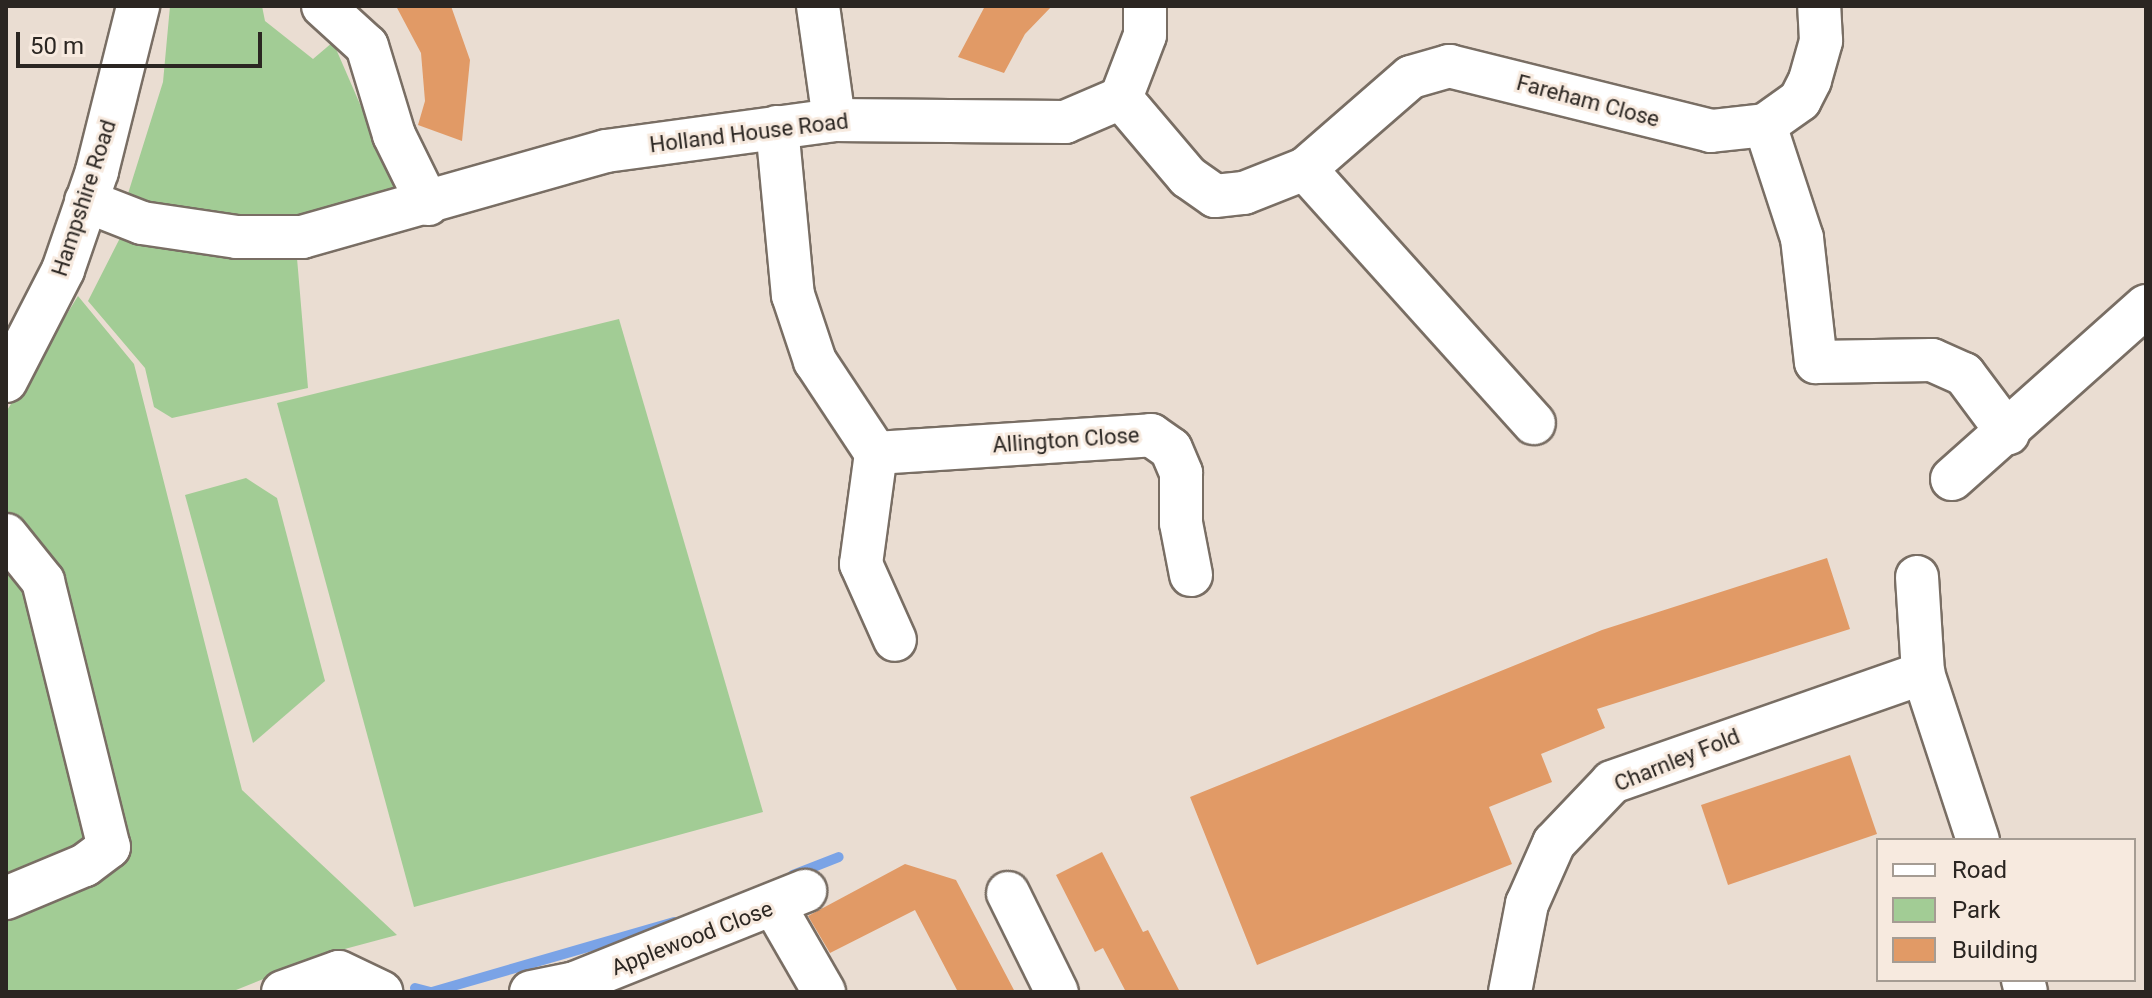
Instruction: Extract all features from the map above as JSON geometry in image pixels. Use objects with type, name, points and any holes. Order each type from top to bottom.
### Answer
[{"type":"street","name":"Hampshire Road","points":[[10,369],[63,270],[86,201],[138,6]]},
{"type":"street","points":[[323,6],[367,46],[394,135],[428,204]]},
{"type":"street","points":[[818,6],[834,120]]},
{"type":"street","points":[[1121,98],[1145,35],[1145,6]]},
{"type":"street","name":"Fareham Close","points":[[1121,98],[1188,177],[1215,196],[1244,193],[1305,169],[1411,77],[1449,66],[1711,131],[1765,125],[1800,100],[1810,80],[1821,41],[1819,6]]},
{"type":"street","name":"Holland House Road","points":[[86,201],[142,223],[267,238],[320,235],[606,151],[834,120],[1065,122],[1121,98]]},
{"type":"street","points":[[1765,125],[1802,238],[1816,362],[1932,360],[1964,374],[2008,433]]},
{"type":"street","points":[[777,127],[793,295],[815,361],[876,453],[861,564],[895,640]]},
{"type":"street","points":[[1305,169],[1534,423]]},
{"type":"street","points":[[1952,479],[2008,433],[2146,306]]},
{"type":"street","name":"Allington Close","points":[[876,453],[1151,435],[1171,449],[1181,473],[1181,523],[1191,575]]},
{"type":"street","points":[[6,535],[43,581],[109,847],[85,865],[6,898]]},
{"type":"street","points":[[1917,577],[1923,673],[1977,838]]},
{"type":"street","name":"Charnley Fold","points":[[1510,992],[1527,904],[1554,843],[1612,782],[1923,673]]},
{"type":"street","points":[[1008,893],[1057,992]]},
{"type":"street","name":"Applewood Close","points":[[531,992],[575,983],[790,899],[824,992]]},
{"type":"street","points":[[283,992],[339,972],[381,992]]},
{"type":"green space","points":[[170,6],[262,6],[265,21],[313,59],[333,42],[402,201],[289,223],[126,200],[163,82]]},
{"type":"green space","points":[[120,238],[204,253],[297,258],[308,388],[172,418],[154,407],[145,368],[88,301]]},
{"type":"green space","points":[[78,296],[134,364],[242,790],[397,935],[326,954],[231,992],[6,992],[6,412]]},
{"type":"green space","points":[[619,319],[763,812],[414,907],[277,403]]},
{"type":"green space","points":[[246,478],[277,498],[325,681],[253,743],[185,495]]},
{"type":"building","points":[[396,6],[451,6],[470,60],[462,141],[418,125],[425,101],[421,53]]},
{"type":"building","points":[[985,6],[1052,6],[1025,34],[1004,73],[958,57]]},
{"type":"building","points":[[1827,558],[1850,629],[1597,709],[1605,728],[1541,754],[1552,782],[1489,807],[1512,864],[1257,965],[1190,797],[1602,630]]},
{"type":"building","points":[[1850,755],[1877,834],[1728,885],[1701,805]]},
{"type":"building","points":[[1102,852],[1143,932],[1148,930],[1180,992],[1126,992],[1103,948],[1095,952],[1056,875]]},
{"type":"building","points":[[905,864],[956,880],[1015,992],[958,992],[915,910],[830,953],[808,916]]},
{"type":"waterway","points":[[793,875],[839,857]]},
{"type":"waterway","points":[[432,992],[674,922]]},
{"type":"waterway","points":[[415,988],[430,992]]}]
